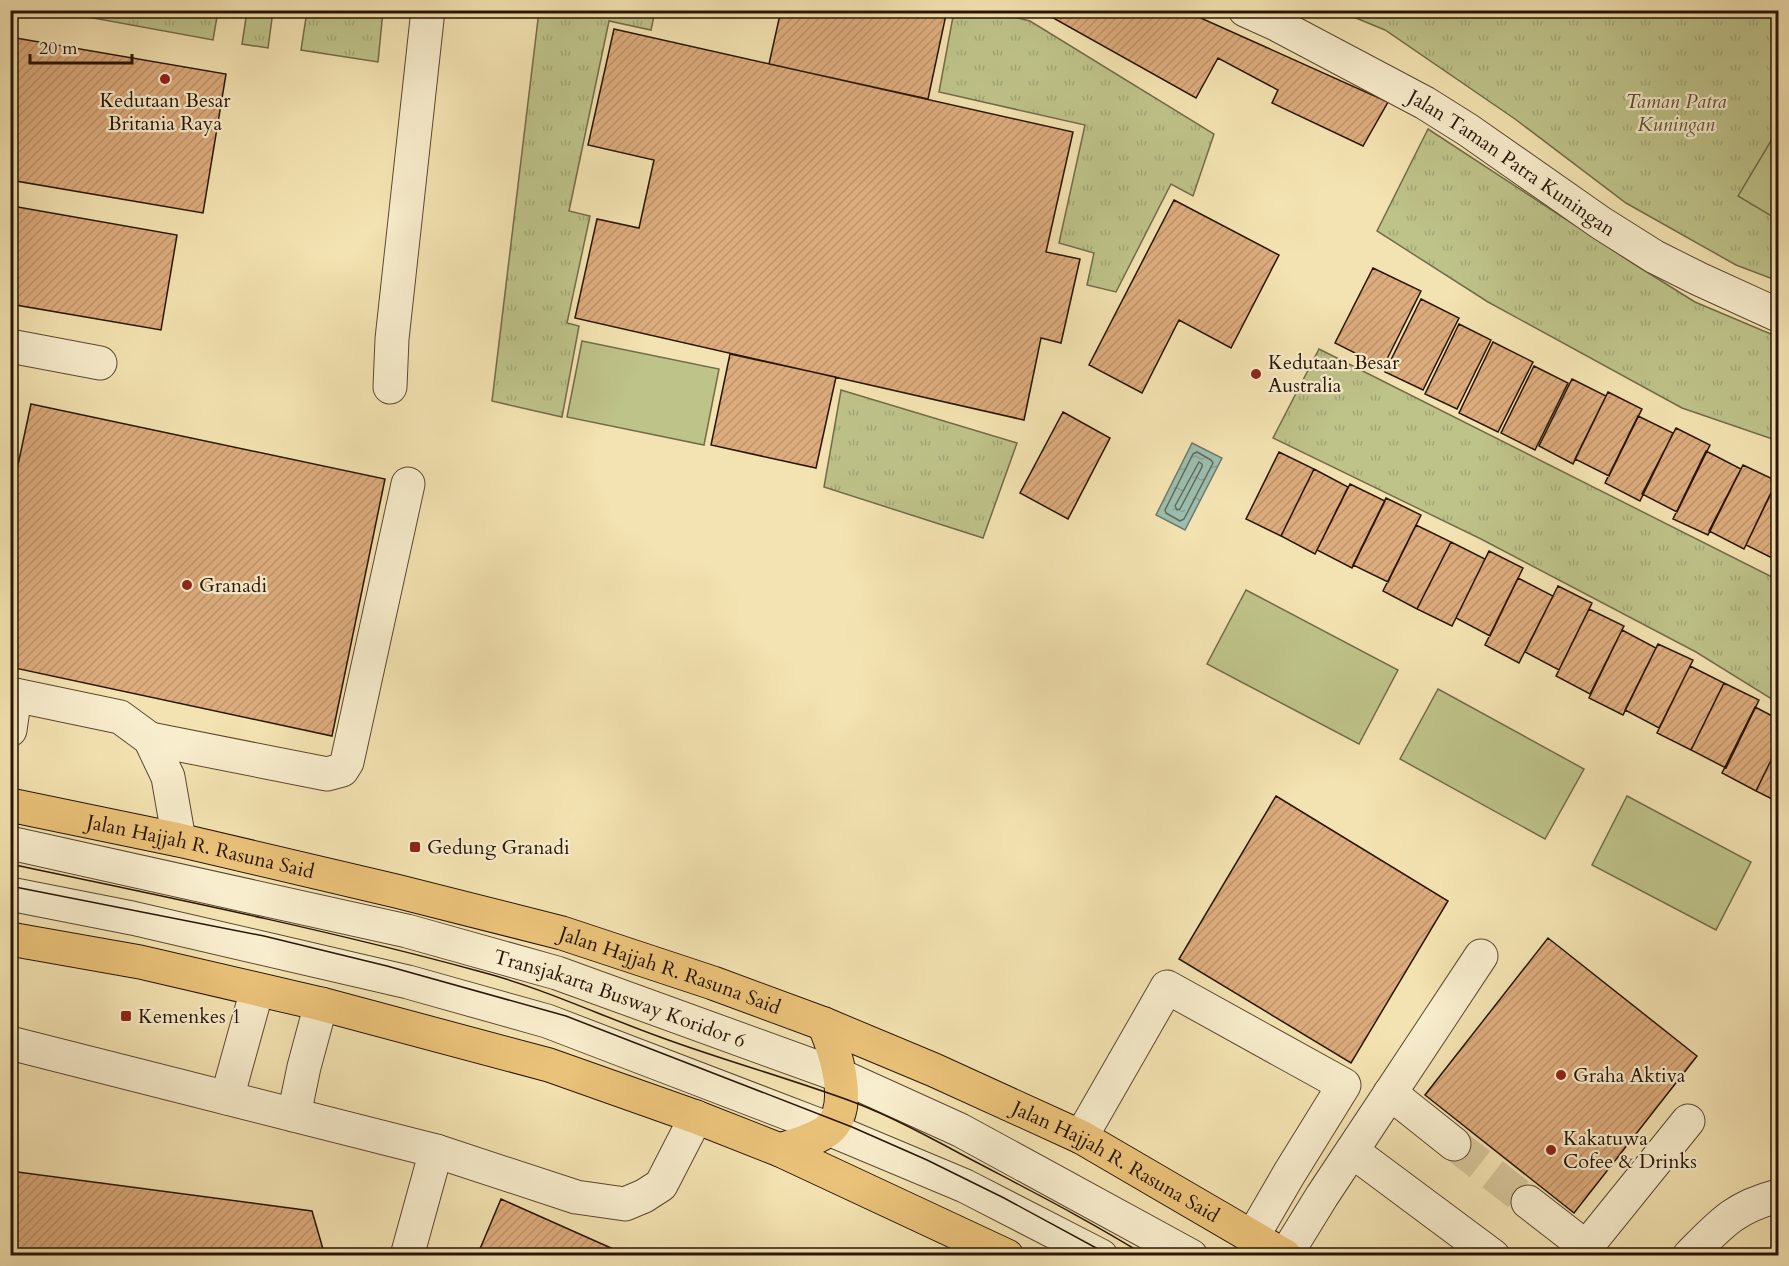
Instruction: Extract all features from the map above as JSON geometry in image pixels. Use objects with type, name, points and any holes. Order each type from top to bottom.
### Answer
[{"type":"main road","name":"Jalan Hajjah R. Rasuna Said","points":[[10,806],[179,840],[396,891],[562,933],[713,983],[824,1024],[934,1070],[1081,1137],[1285,1256]]},
{"type":"main road","points":[[10,939],[140,962],[321,1004],[549,1065],[696,1117],[780,1150],[958,1245],[1007,1256]]},
{"type":"main road","points":[[780,1150],[829,1130],[839,1112],[841,1076],[836,1054],[824,1024]]},
{"type":"street","points":[[390,387],[392,339],[428,10]]},
{"type":"street","name":"Jalan Taman Patra Kuningan","points":[[1245,10],[1425,103],[1468,130],[1601,223],[1656,256],[1699,279],[1779,315]]},
{"type":"street","points":[[10,346],[100,363]]},
{"type":"street","points":[[150,740],[327,774],[342,770],[347,762],[408,484]]},
{"type":"street","points":[[10,730],[13,695],[120,717],[150,740],[168,777],[179,840]]},
{"type":"street","name":"Transjakarta Busway Koridor 6","points":[[10,843],[407,932],[556,973],[841,1076],[960,1130],[1191,1256]]},
{"type":"street","points":[[10,894],[144,921],[408,982],[547,1021],[829,1130],[965,1186],[1101,1256]]},
{"type":"street","points":[[1285,1256],[1481,956]]},
{"type":"street","points":[[1081,1137],[1167,987],[1344,1085],[1253,1236]]},
{"type":"street","points":[[227,1098],[257,990]]},
{"type":"street","points":[[294,1115],[321,1004]]},
{"type":"street","points":[[10,1043],[436,1151],[576,1197],[625,1204],[661,1185],[696,1117]]},
{"type":"street","points":[[1390,1093],[1454,1144]]},
{"type":"street","points":[[1528,1202],[1583,1251],[1688,1121]]},
{"type":"street","points":[[407,1256],[436,1151]]},
{"type":"street","points":[[1352,1151],[1493,1256]]},
{"type":"street","points":[[1689,1256],[1728,1217],[1755,1202],[1779,1196]]},
{"type":"green space","points":[[218,10],[213,40],[55,11]]},
{"type":"green space","points":[[247,11],[273,11],[268,48],[242,44]]},
{"type":"green space","points":[[307,11],[383,11],[378,62],[301,50]]},
{"type":"green space","points":[[539,11],[655,11],[651,30],[609,21],[569,211],[590,216],[567,323],[579,326],[562,417],[492,401]]},
{"type":"green space","points":[[954,11],[991,11],[1030,21],[1214,134],[1193,196],[1171,184],[1116,292],[1087,285],[1094,253],[1059,243],[1085,125],[939,92]]},
{"type":"green space","name":"Taman Patra Kuningan","points":[[1339,11],[1778,11],[1778,281],[1736,265],[1626,203],[1515,119],[1385,30]]},
{"type":"green space","points":[[1428,129],[1695,302],[1778,337],[1778,441],[1682,408],[1488,302],[1377,231]]},
{"type":"green space","points":[[1778,129],[1778,220],[1738,196]]},
{"type":"green space","points":[[582,341],[719,369],[704,445],[567,417]]},
{"type":"green space","points":[[1319,349],[1778,580],[1778,703],[1696,652],[1481,539],[1273,438]]},
{"type":"green space","points":[[841,390],[1017,443],[983,538],[824,487]]},
{"type":"green space","points":[[1246,590],[1398,670],[1359,744],[1207,664]]},
{"type":"green space","points":[[1438,689],[1584,769],[1545,839],[1400,759]]},
{"type":"green space","points":[[1627,796],[1751,862],[1716,930],[1592,865]]},
{"type":"water","points":[[1192,443],[1222,458],[1185,530],[1156,515]]},
{"type":"building","points":[[781,10],[947,10],[928,99],[769,64]]},
{"type":"building","points":[[1039,10],[1183,10],[1388,102],[1363,146],[1272,103],[1278,90],[1218,58],[1196,98]]},
{"type":"building","points":[[614,29],[1073,132],[1046,252],[1080,259],[1061,343],[1041,338],[1024,420],[575,318],[597,219],[639,228],[654,160],[588,145]]},
{"type":"building","points":[[10,37],[226,74],[203,213],[10,180]]},
{"type":"building","points":[[1174,200],[1279,255],[1231,348],[1179,320],[1142,393],[1089,365]]},
{"type":"building","points":[[12,206],[177,235],[161,330],[10,304]]},
{"type":"building","points":[[1373,268],[1421,291],[1383,367],[1335,343]]},
{"type":"building","points":[[1421,299],[1459,318],[1423,390],[1385,372]]},
{"type":"building","points":[[1459,324],[1491,340],[1457,409],[1425,394]]},
{"type":"building","points":[[1493,342],[1533,362],[1498,432],[1459,413]]},
{"type":"building","points":[[730,354],[836,377],[816,468],[711,445]]},
{"type":"building","points":[[1534,366],[1568,383],[1535,450],[1501,433]]},
{"type":"building","points":[[1572,379],[1606,396],[1573,464],[1539,446]]},
{"type":"building","points":[[1608,392],[1642,409],[1609,476],[1575,459]]},
{"type":"building","name":"Granadi","points":[[31,404],[385,479],[332,736],[10,667],[10,502]]},
{"type":"building","points":[[1063,412],[1110,438],[1068,519],[1020,493]]},
{"type":"building","points":[[1638,416],[1673,433],[1640,501],[1605,483]]},
{"type":"building","points":[[1676,428],[1710,445],[1677,512],[1642,494]]},
{"type":"building","points":[[1706,451],[1741,469],[1708,535],[1673,519]]},
{"type":"building","points":[[1279,452],[1314,469],[1281,536],[1246,519]]},
{"type":"building","points":[[1743,465],[1777,481],[1744,549],[1709,531]]},
{"type":"building","points":[[1314,469],[1348,487],[1315,554],[1281,536]]},
{"type":"building","points":[[1778,478],[1778,561],[1746,545]]},
{"type":"building","points":[[1350,484],[1385,501],[1352,568],[1317,550]]},
{"type":"building","points":[[1386,498],[1421,515],[1388,582],[1353,565]]},
{"type":"building","points":[[1416,525],[1451,542],[1417,609],[1383,591]]},
{"type":"building","points":[[1451,542],[1485,559],[1452,626],[1417,609]]},
{"type":"building","points":[[1489,551],[1523,568],[1490,636],[1456,618]]},
{"type":"building","points":[[1518,578],[1553,596],[1519,663],[1485,645]]},
{"type":"building","points":[[1558,586],[1592,603],[1559,670],[1525,652]]},
{"type":"building","points":[[1589,609],[1624,626],[1590,694],[1556,676]]},
{"type":"building","points":[[1622,630],[1656,648],[1623,715],[1589,698]]},
{"type":"building","points":[[1658,644],[1693,660],[1659,728],[1625,710]]},
{"type":"building","points":[[1690,666],[1724,683],[1691,750],[1657,733]]},
{"type":"building","points":[[1724,683],[1759,700],[1726,768],[1691,750]]},
{"type":"building","points":[[1755,707],[1778,719],[1778,746],[1756,791],[1722,773]]},
{"type":"building","points":[[1778,746],[1778,802],[1756,791]]},
{"type":"building","points":[[1276,796],[1448,901],[1351,1063],[1179,959]]},
{"type":"building","name":"Graha Aktiva","points":[[1548,938],[1697,1056],[1574,1213],[1425,1095]]},
{"type":"building","points":[[10,1171],[312,1211],[325,1256],[10,1256]]},
{"type":"building","points":[[501,1199],[629,1256],[477,1256]]},
{"type":"tunnel","points":[[1454,1144],[1528,1202]]},
{"type":"tram line","points":[[10,864],[304,927],[478,971],[524,985],[660,1037],[871,1109],[1040,1196],[1146,1256]]},
{"type":"tram line","points":[[10,886],[264,936],[387,966],[566,1016],[852,1127],[927,1160],[1004,1198],[1111,1256]]},
{"type":"place","name":"Kedutaan Besar Britania Raya","points":[[165,79]]},
{"type":"place","name":"Kedutaan Besar Australia","points":[[1256,374]]},
{"type":"place","name":"Granadi","points":[[187,585]]},
{"type":"place","name":"Gedung Granadi","points":[[415,847]]},
{"type":"place","name":"Kemenkes 1","points":[[126,1016]]},
{"type":"place","name":"Graha Aktiva","points":[[1561,1075]]},
{"type":"place","name":"Kakatuwa Cofee & Drinks","points":[[1551,1150]]}]
